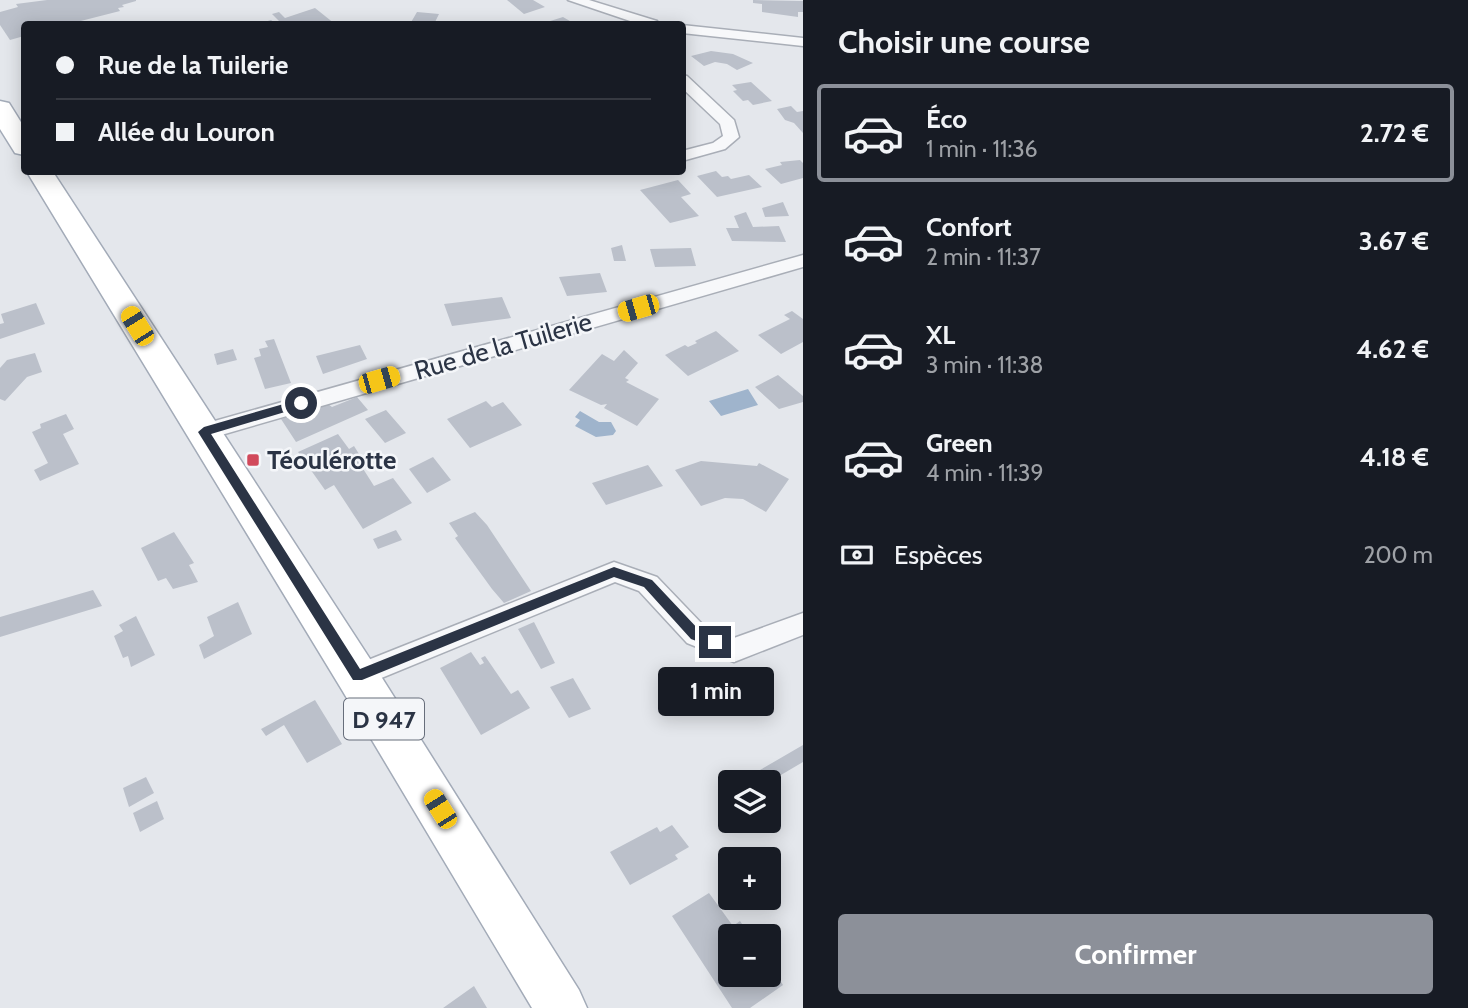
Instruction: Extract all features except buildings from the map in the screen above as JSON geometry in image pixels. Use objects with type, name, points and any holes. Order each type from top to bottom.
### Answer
[{"type":"main road","points":[[0,108],[21,142]]},
{"type":"main road","name":"D 947","points":[[42,175],[357,676],[561,1008]]},
{"type":"street","points":[[575,0],[642,21]]},
{"type":"street","points":[[686,29],[803,42]]},
{"type":"street","points":[[686,83],[728,124],[731,137],[719,146],[686,155]]},
{"type":"street","points":[[686,107],[705,102]]},
{"type":"street","name":"Rue de la Tuilerie","points":[[204,432],[803,261]]},
{"type":"street","points":[[357,676],[614,572],[648,584],[696,635],[734,650],[803,624]]},
{"type":"water","points":[[748,389],[758,405],[721,416],[709,401]]},
{"type":"water","points":[[580,411],[599,422],[611,422],[616,431],[613,435],[596,437],[575,426],[580,420],[575,417]]},
{"type":"place","name":"Téoulérotte","points":[[253,460]]},
{"type":"route","points":[[301,403],[204,432],[357,676],[614,572],[648,584],[696,635],[715,642]]}]
